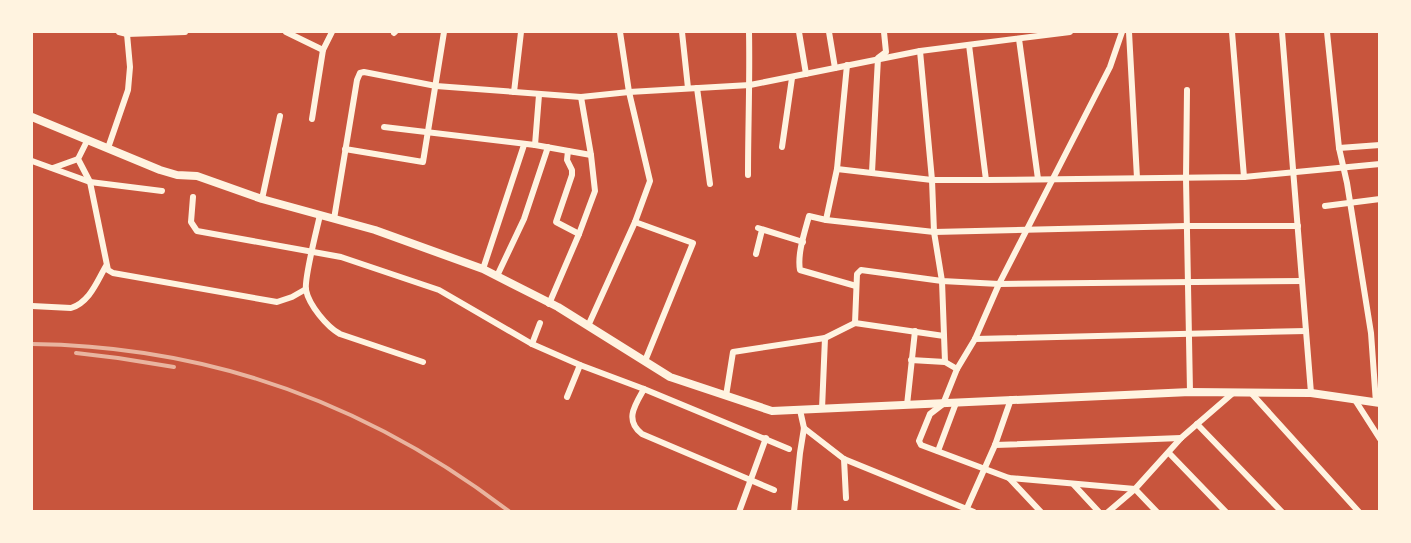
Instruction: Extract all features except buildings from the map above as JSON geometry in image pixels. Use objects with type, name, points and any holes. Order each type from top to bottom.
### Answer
[{"type":"main road","points":[[32,117],[160,170],[197,177],[261,199],[375,231],[483,269],[588,326],[670,376],[772,411],[1190,392],[1311,393],[1378,403]]},
{"type":"street","points":[[119,32],[127,34],[185,32]]},
{"type":"street","points":[[286,32],[322,50]]},
{"type":"street","points":[[312,119],[322,50],[332,32]]},
{"type":"street","points":[[345,149],[421,163],[425,158],[444,32]]},
{"type":"street","points":[[514,92],[521,32]]},
{"type":"street","points":[[588,326],[635,222],[650,181],[629,92],[620,32]]},
{"type":"street","points":[[682,32],[688,88]]},
{"type":"street","points":[[748,32],[750,86],[747,125],[748,176]]},
{"type":"street","points":[[799,32],[806,74]]},
{"type":"street","points":[[829,32],[835,68]]},
{"type":"street","points":[[878,58],[886,52],[884,32]]},
{"type":"street","points":[[334,219],[360,73],[368,72],[435,86],[581,97],[688,88],[750,86],[878,58],[1070,32]]},
{"type":"street","points":[[1122,32],[1110,67],[999,284],[975,339],[957,369],[943,404],[930,414],[919,441],[921,445],[1009,478],[1135,489],[1156,512]]},
{"type":"street","points":[[1129,32],[1137,178]]},
{"type":"street","points":[[1232,32],[1244,177]]},
{"type":"street","points":[[1282,32],[1311,393]]},
{"type":"street","points":[[1327,32],[1339,148],[1371,333],[1378,403]]},
{"type":"street","points":[[108,148],[128,90],[130,67],[127,34]]},
{"type":"street","points":[[1019,39],[1038,179]]},
{"type":"street","points":[[969,45],[986,180]]},
{"type":"street","points":[[920,51],[932,180],[934,232],[942,280],[945,362]]},
{"type":"street","points":[[872,172],[878,58]]},
{"type":"street","points":[[826,220],[837,169],[847,65]]},
{"type":"street","points":[[782,147],[792,78]]},
{"type":"street","points":[[697,88],[710,184]]},
{"type":"street","points":[[1187,90],[1186,226],[1190,392]]},
{"type":"street","points":[[535,145],[539,95]]},
{"type":"street","points":[[549,304],[595,190],[581,97]]},
{"type":"street","points":[[261,199],[280,116]]},
{"type":"street","points":[[384,127],[535,145],[591,155]]},
{"type":"street","points":[[53,169],[78,159],[87,141]]},
{"type":"street","points":[[483,269],[525,145]]},
{"type":"street","points":[[1339,148],[1380,145]]},
{"type":"street","points":[[497,276],[524,219],[548,147]]},
{"type":"street","points":[[568,151],[567,160],[572,175],[556,222],[579,234]]},
{"type":"street","points":[[78,159],[90,182],[106,266],[113,273],[277,302],[284,301],[306,289]]},
{"type":"street","points":[[32,161],[90,182],[162,191]]},
{"type":"street","points":[[837,169],[932,180],[986,180],[1244,177],[1380,164]]},
{"type":"street","points":[[193,197],[191,222],[197,231],[341,257],[439,290],[532,344],[789,449]]},
{"type":"street","points":[[1324,206],[1380,199]]},
{"type":"street","points":[[320,215],[306,289],[315,308],[332,329],[423,362]]},
{"type":"street","points":[[856,286],[802,271],[799,265],[809,216],[826,220],[934,232],[1186,226],[1298,226]]},
{"type":"street","points":[[635,222],[693,243],[645,361]]},
{"type":"street","points":[[756,254],[760,229],[803,242]]},
{"type":"street","points":[[32,306],[71,308],[77,306],[88,297],[106,266]]},
{"type":"street","points":[[855,323],[857,274],[861,270],[999,284],[1302,281]]},
{"type":"street","points":[[532,344],[540,323]]},
{"type":"street","points":[[726,396],[732,352],[825,338],[855,323],[944,336]]},
{"type":"street","points":[[908,405],[915,331]]},
{"type":"street","points":[[975,339],[1306,331]]},
{"type":"street","points":[[1371,333],[1380,332]]},
{"type":"street","points":[[822,409],[825,338]]},
{"type":"street","points":[[911,360],[945,362],[957,369]]},
{"type":"street","points":[[567,397],[580,365]]},
{"type":"street","points":[[644,389],[631,416],[638,430],[774,490]]},
{"type":"street","points":[[1108,512],[1135,489],[1181,438],[1233,393]]},
{"type":"street","points":[[1252,394],[1354,510]]},
{"type":"street","points":[[963,508],[995,445],[1011,399]]},
{"type":"street","points":[[1355,400],[1380,439]]},
{"type":"street","points":[[938,451],[956,403]]},
{"type":"street","points":[[794,512],[804,428],[800,410]]},
{"type":"street","points":[[1197,424],[1282,512]]},
{"type":"street","points":[[804,428],[844,459],[974,512]]},
{"type":"street","points":[[739,512],[766,438]]},
{"type":"street","points":[[995,445],[1181,438]]},
{"type":"street","points":[[1169,453],[1226,512]]},
{"type":"street","points":[[844,459],[846,498]]},
{"type":"street","points":[[1009,478],[1041,512]]},
{"type":"street","points":[[1074,485],[1099,512]]},
{"type":"railway","points":[[32,344],[98,347],[162,356],[224,370],[285,388],[344,412],[401,440],[456,474],[510,512]]},
{"type":"railway","points":[[76,353],[174,367]]}]
